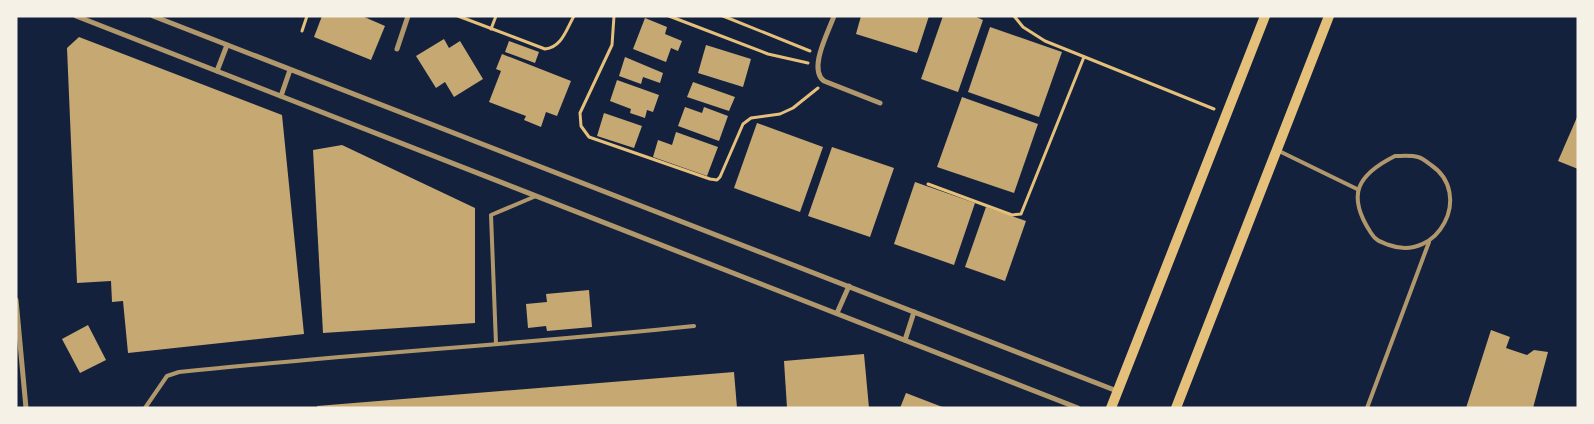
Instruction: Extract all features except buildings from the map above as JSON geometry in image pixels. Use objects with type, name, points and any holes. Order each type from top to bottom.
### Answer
[{"type":"main road","points":[[1111,408],[1264,16]]},
{"type":"main road","points":[[1176,408],[1329,16]]},
{"type":"street","points":[[76,16],[1078,408]]},
{"type":"street","points":[[153,16],[1118,391]]},
{"type":"street","points":[[397,49],[408,16]]},
{"type":"street","points":[[834,16],[817,64],[818,74],[824,81],[880,102]]},
{"type":"street","points":[[217,71],[227,45]]},
{"type":"street","points":[[281,96],[290,70]]},
{"type":"street","points":[[837,314],[849,286]]},
{"type":"street","points":[[16,300],[26,408]]},
{"type":"street","points":[[905,340],[914,312]]},
{"type":"lane","points":[[1277,150],[1357,189]]},
{"type":"lane","points":[[1367,408],[1429,242],[1448,221],[1451,192],[1440,170],[1419,157],[1395,156],[1373,167],[1357,189],[1359,216],[1375,240],[1402,249],[1429,242]]},
{"type":"lane","points":[[496,344],[491,215],[536,196]]},
{"type":"lane","points":[[144,408],[167,376],[179,372],[309,358],[496,344],[694,326]]},
{"type":"path","points":[[302,31],[307,16]]},
{"type":"path","points":[[458,16],[539,48],[551,48],[561,40],[574,16]]},
{"type":"path","points":[[491,30],[496,16]]},
{"type":"path","points":[[614,16],[612,45],[580,113],[581,126],[589,136],[710,179],[717,180],[720,177],[743,124],[751,118],[780,114],[793,108],[815,92],[824,81]]},
{"type":"path","points":[[669,16],[768,54],[817,64]]},
{"type":"path","points":[[722,16],[820,54]]},
{"type":"path","points":[[1014,16],[1034,35],[1226,114]]},
{"type":"path","points":[[928,184],[1012,215],[1021,214],[1084,57]]}]
